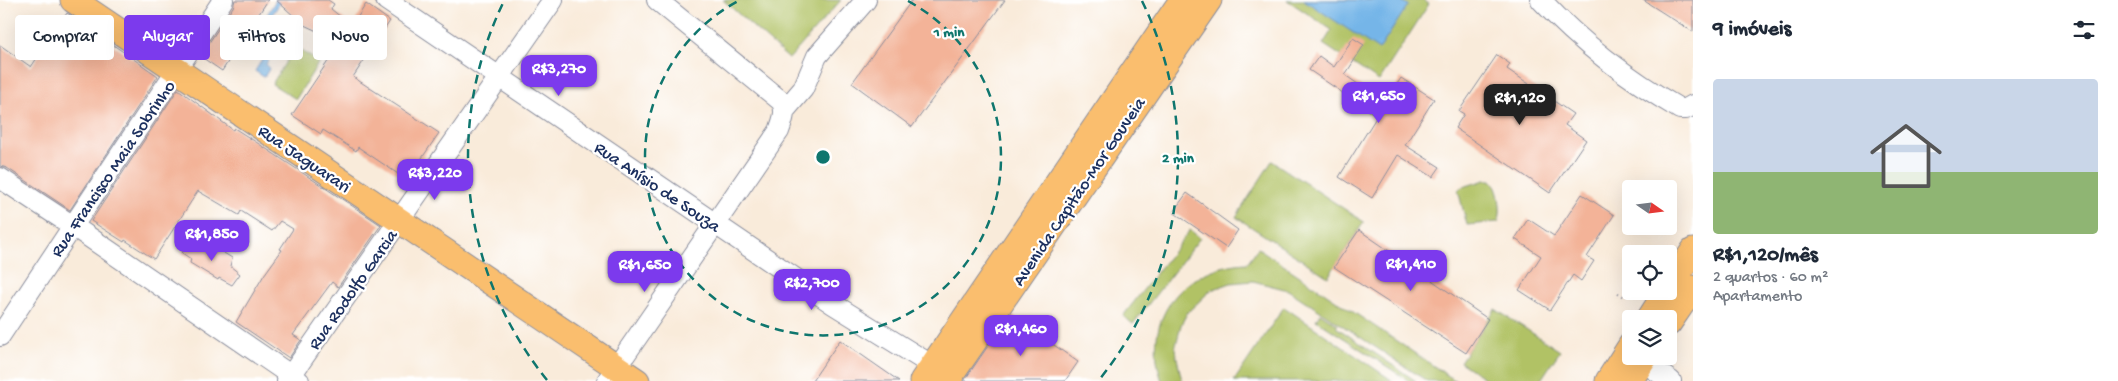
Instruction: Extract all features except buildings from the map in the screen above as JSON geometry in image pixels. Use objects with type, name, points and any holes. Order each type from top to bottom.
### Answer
[{"type":"main road","name":"Rua Jaguarari","points":[[73,0],[399,221],[612,374],[637,381]]},
{"type":"main road","name":"Avenida Capitão-Mor Gouveia","points":[[934,376],[1107,110],[1182,0]]},
{"type":"main road","name":"Avenida Capitão-Mor Gouveia","points":[[934,376],[1107,148],[1209,0]]},
{"type":"main road","points":[[1107,110],[1107,148]]},
{"type":"main road","points":[[1677,276],[1693,252]]},
{"type":"main road","points":[[1677,311],[1693,288]]},
{"type":"main road","points":[[1608,381],[1632,365]]},
{"type":"street","name":"Rua Francisco Maia Sobrinho","points":[[0,336],[223,0]]},
{"type":"street","name":"Rua Anísio de Souza","points":[[386,0],[833,304],[934,376]]},
{"type":"street","name":"Rua Rodolfo Garcia","points":[[292,379],[399,221],[554,0]]},
{"type":"street","points":[[657,0],[783,105]]},
{"type":"street","points":[[612,374],[779,130],[783,105],[803,89],[817,56],[866,0]]},
{"type":"street","points":[[1542,0],[1590,47],[1638,83],[1680,109],[1686,110],[1693,105]]},
{"type":"street","points":[[0,178],[73,226],[292,379]]},
{"type":"street","points":[[1645,365],[1671,381]]},
{"type":"path","points":[[1618,293],[1622,296]]},
{"type":"green space","points":[[723,0],[841,0],[789,59]]},
{"type":"green space","points":[[1287,0],[1423,0],[1429,4],[1379,81],[1323,44],[1332,30]]},
{"type":"green space","points":[[303,52],[319,62],[296,99],[272,84],[287,60],[303,60]]},
{"type":"green space","points":[[1272,161],[1364,222],[1328,277],[1236,217]]},
{"type":"green space","points":[[1485,180],[1491,180],[1494,183],[1498,194],[1500,212],[1498,222],[1467,225],[1458,190]]},
{"type":"green space","points":[[1190,230],[1200,238],[1133,324],[1123,316]]},
{"type":"green space","points":[[1258,248],[1456,381],[1427,381],[1288,290],[1253,281],[1231,283],[1211,290],[1187,313],[1181,325],[1175,349],[1182,381],[1162,381],[1157,358],[1157,336],[1163,317],[1173,300],[1187,285],[1204,274],[1224,266],[1247,263]]},
{"type":"green space","points":[[1284,307],[1393,381],[1234,381]]},
{"type":"green space","points":[[1495,309],[1560,351],[1540,381],[1489,381],[1460,362]]},
{"type":"green space","points":[[1320,313],[1338,325],[1336,327],[1416,381],[1409,381],[1316,320]]},
{"type":"water","points":[[276,0],[280,3],[272,15],[267,15]]},
{"type":"water","points":[[1304,0],[1400,0],[1408,5],[1379,50]]},
{"type":"water","points":[[262,60],[269,60],[266,64],[269,69],[264,77],[255,71]]}]
